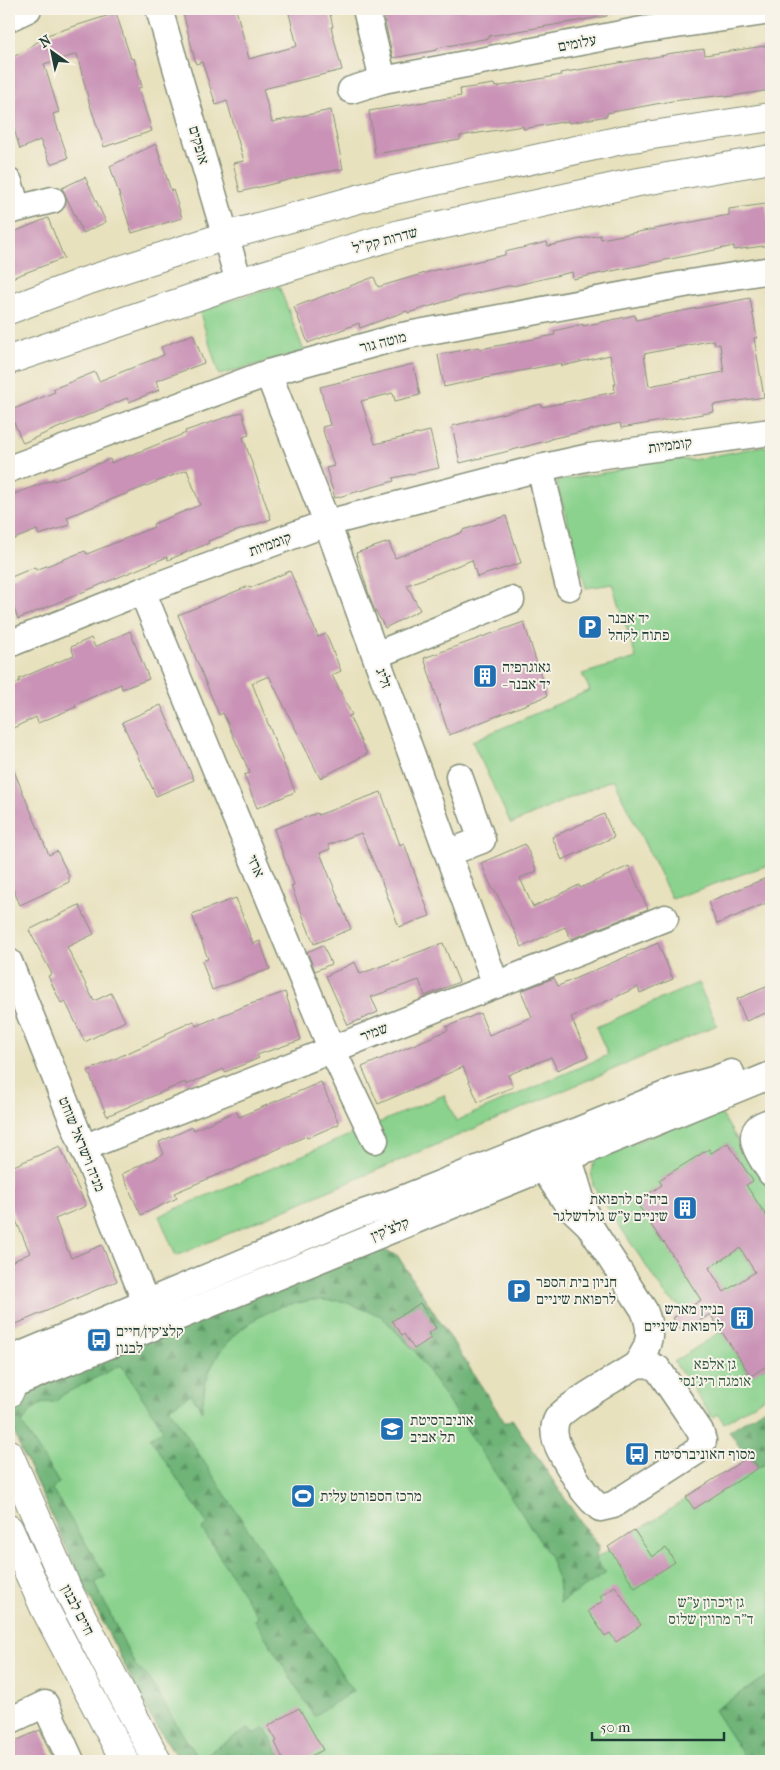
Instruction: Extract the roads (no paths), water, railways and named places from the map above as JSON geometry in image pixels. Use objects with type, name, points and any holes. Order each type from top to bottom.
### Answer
[{"type":"main road","points":[[9,310],[83,282],[226,236],[376,194],[626,139],[771,117]]},
{"type":"main road","name":"שדרות קק\"ל","points":[[9,360],[239,282],[400,234],[633,183],[771,159]]},
{"type":"main road","name":"חיים לבנון","points":[[10,1453],[68,1590],[157,1761]]},
{"type":"main road","name":"חיים לבנון","points":[[9,1529],[45,1609],[125,1761]]},
{"type":"street","points":[[9,18],[28,9]]},
{"type":"street","name":"אופקים","points":[[159,9],[239,282]]},
{"type":"street","points":[[366,9],[384,80]]},
{"type":"street","name":"עלומים","points":[[350,90],[384,80],[642,30],[771,11]]},
{"type":"street","points":[[9,182],[13,209],[52,200]]},
{"type":"street","name":"מוטה גור","points":[[9,469],[268,372],[402,336],[771,270]]},
{"type":"street","name":"זליג","points":[[268,372],[328,523],[496,985]]},
{"type":"street","name":"קוממיות","points":[[9,644],[142,590],[328,523],[540,468],[590,457],[771,432]]},
{"type":"street","points":[[540,468],[569,587]]},
{"type":"street","name":"ארזי","points":[[142,590],[332,1048],[375,1140]]},
{"type":"street","points":[[376,655],[511,600]]},
{"type":"street","points":[[455,870],[482,840],[459,776]]},
{"type":"street","name":"שמיר","points":[[84,1148],[332,1048],[665,918]]},
{"type":"street","name":"מניה וישראל שוחט","points":[[9,962],[150,1315]]},
{"type":"street","name":"קלצ'קין","points":[[551,1153],[677,1090],[713,1080],[771,1057]]},
{"type":"street","name":"קלצ'קין","points":[[10,1381],[150,1315],[551,1153],[771,1075]]},
{"type":"street","points":[[771,1121],[760,1126],[755,1132],[754,1142],[758,1153],[771,1173]]},
{"type":"street","points":[[551,1153],[568,1205],[589,1225],[644,1310],[650,1324],[649,1340],[643,1355],[636,1365],[569,1408],[557,1419],[554,1433],[557,1446],[587,1497],[600,1508],[613,1504],[697,1452],[703,1440],[700,1430],[658,1369],[648,1364],[636,1365]]},
{"type":"street","points":[[9,1721],[45,1704],[71,1761]]},
{"type":"place","name":"יד אבנר פתוח לקהל","points":[[590,627]]},
{"type":"place","name":"גאוגרפיה - יד אבנר","points":[[485,676]]},
{"type":"place","name":"ביה\"ס לרפואת שיניים ע\"ש גולדשלגר","points":[[685,1208]]},
{"type":"place","name":"חניון בית הספר לרפואת שיניים","points":[[519,1291]]},
{"type":"place","name":"בניין מארש לרפואת שיניים","points":[[742,1318]]},
{"type":"place","name":"קלצ׳קין/חיים לבנון","points":[[99,1340]]},
{"type":"place","name":"אוניברסיטת תל אביב","points":[[392,1429]]},
{"type":"place","name":"מסוף האוניברסיטה","points":[[637,1454]]},
{"type":"place","name":"מרכז הספורט עלית","points":[[303,1496]]},
{"type":"park label","name":"גן אלפא אומגה ריג'נסי","points":[[715,1372]]},
{"type":"park label","name":"גן זיכרון ע\"ש ד\"ר מרווין שלוס","points":[[711,1610]]}]
